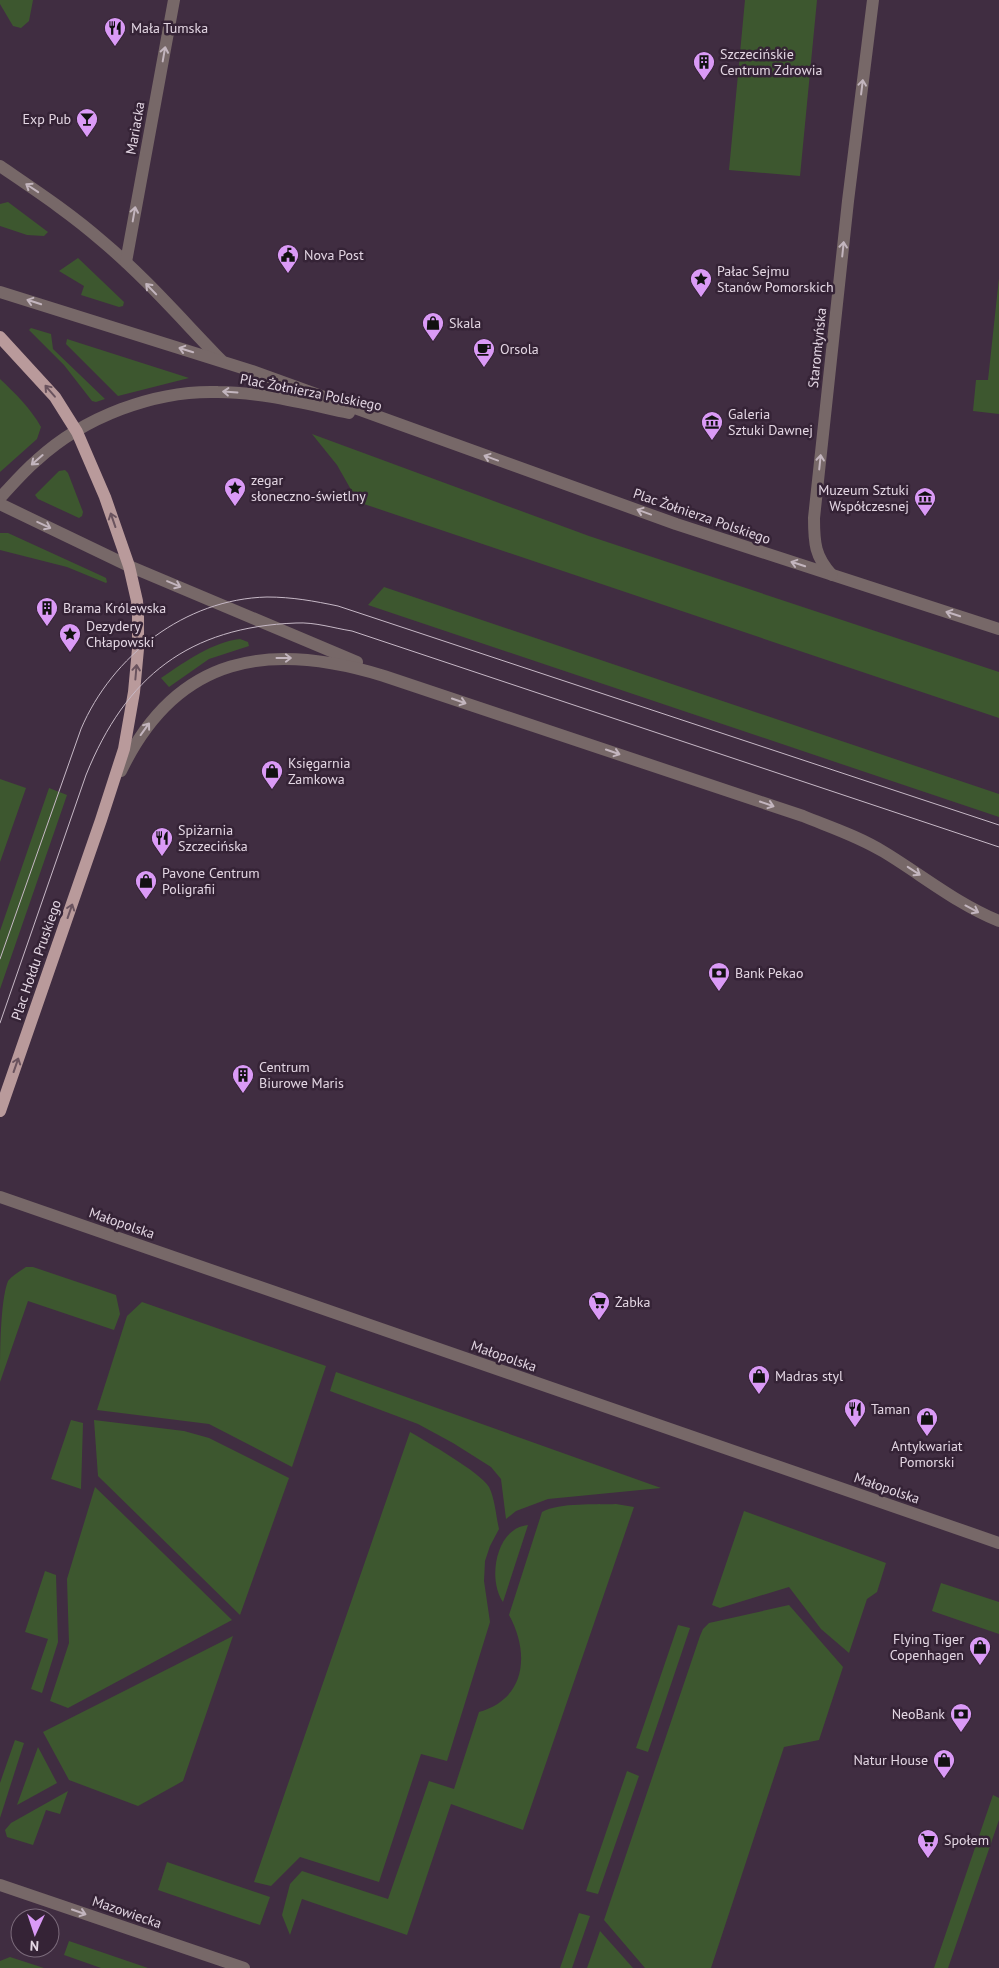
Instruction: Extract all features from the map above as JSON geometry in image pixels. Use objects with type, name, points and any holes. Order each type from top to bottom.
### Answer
[{"type":"main road","points":[[0,337],[56,397],[77,432],[101,488],[129,566],[137,600],[138,649],[134,692],[124,749],[101,820]]},
{"type":"main road","name":"Plac Hołdu Pruskiego","points":[[0,1111],[101,820]]},
{"type":"street","name":"Mariacka","points":[[126,262],[174,0]]},
{"type":"street","name":"Staromłyńska","points":[[832,575],[821,563],[818,555],[814,542],[814,518],[847,211],[873,0]]},
{"type":"street","name":"Plac Żołnierza Polskiego","points":[[0,166],[78,221],[126,262],[222,361]]},
{"type":"street","name":"Plac Żołnierza Polskiego","points":[[0,292],[222,361],[676,524],[999,629]]},
{"type":"street","name":"Plac Żołnierza Polskiego","points":[[0,498],[37,459],[98,419],[150,401],[175,395],[218,392],[275,398],[398,424]]},
{"type":"street","points":[[0,504],[129,566],[412,685]]},
{"type":"street","points":[[101,820],[123,766],[155,716],[174,698],[187,688],[212,674],[236,665],[260,660],[300,658],[351,666],[412,685],[803,816],[856,837],[904,864],[957,900],[999,922]]},
{"type":"street","name":"Małopolska","points":[[0,1197],[999,1543]]},
{"type":"street","name":"Mazowiecka","points":[[0,1885],[244,1968]]},
{"type":"green space","points":[[0,0],[33,0],[29,21],[21,28],[13,26],[0,4]]},
{"type":"green space","points":[[745,0],[817,0],[800,176],[729,170]]},
{"type":"green space","points":[[8,202],[48,232],[44,236],[27,235],[0,226],[0,204]]},
{"type":"green space","points":[[78,258],[124,302],[123,306],[119,307],[81,295],[84,286],[59,271]]},
{"type":"green space","points":[[999,278],[999,414],[973,411],[976,380],[988,380]]},
{"type":"green space","points":[[31,328],[51,334],[53,349],[105,399],[96,402],[92,401],[64,365],[29,330]]},
{"type":"green space","points":[[67,339],[189,378],[118,396],[66,344]]},
{"type":"green space","points":[[0,379],[28,408],[41,427],[37,439],[0,472]]},
{"type":"green space","points":[[312,434],[589,536],[999,672],[999,718],[358,502],[337,465]]},
{"type":"green space","points":[[65,470],[68,473],[83,512],[79,518],[38,499],[35,495],[59,471]]},
{"type":"green space","points":[[0,533],[8,533],[102,576],[106,578],[107,582],[67,567],[0,550]]},
{"type":"green space","points":[[384,587],[999,794],[999,817],[368,605]]},
{"type":"green space","points":[[240,639],[248,642],[249,646],[209,659],[169,687],[161,678],[210,648]]},
{"type":"green space","points":[[0,779],[26,788],[0,862]]},
{"type":"green space","points":[[49,788],[67,795],[0,989],[0,931]]},
{"type":"green space","points":[[26,1267],[33,1267],[116,1295],[120,1314],[114,1330],[28,1301],[0,1382],[1,1329],[5,1290],[8,1281]]},
{"type":"green space","points":[[142,1302],[326,1366],[292,1467],[209,1424],[97,1410],[127,1316]]},
{"type":"green space","points":[[336,1372],[661,1488],[548,1499],[516,1511],[506,1519],[501,1479],[491,1467],[418,1424],[330,1391]]},
{"type":"green space","points":[[71,1420],[83,1423],[81,1489],[51,1479]]},
{"type":"green space","points":[[94,1420],[184,1431],[209,1438],[289,1478],[240,1615],[98,1476]]},
{"type":"green space","points":[[410,1432],[475,1473],[484,1481],[493,1497],[499,1529],[485,1561],[484,1581],[490,1622],[447,1761],[421,1754],[379,1882],[300,1857],[271,1886],[254,1882]]},
{"type":"green space","points":[[95,1487],[232,1620],[68,1708],[50,1701],[69,1643],[67,1579]]},
{"type":"green space","points":[[616,1504],[634,1507],[523,1830],[451,1804],[407,1935],[302,1899],[290,1935],[282,1915],[290,1884],[302,1871],[388,1899],[429,1781],[454,1789],[479,1712],[495,1706],[515,1686],[520,1673],[520,1644],[509,1615],[542,1512],[568,1505]]},
{"type":"green space","points":[[744,1511],[886,1563],[877,1592],[867,1599],[849,1653],[821,1629],[789,1587],[720,1608],[712,1605]]},
{"type":"green space","points":[[528,1525],[503,1602],[498,1592],[496,1581],[495,1568],[498,1556],[508,1535],[517,1528]]},
{"type":"green space","points":[[45,1571],[56,1575],[58,1642],[42,1693],[31,1689],[48,1639],[25,1632]]},
{"type":"green space","points":[[941,1583],[999,1602],[999,1634],[932,1611]]},
{"type":"green space","points":[[789,1605],[843,1667],[819,1740],[784,1747],[711,1968],[645,1968],[604,1920],[700,1636],[703,1629],[709,1623]]},
{"type":"green space","points":[[678,1625],[690,1628],[648,1752],[636,1748]]},
{"type":"green space","points":[[233,1636],[183,1781],[138,1806],[69,1780],[43,1732]]},
{"type":"green space","points":[[15,1740],[24,1743],[0,1818],[0,1783]]},
{"type":"green space","points":[[38,1747],[57,1783],[17,1805]]},
{"type":"green space","points":[[627,1771],[639,1776],[598,1894],[586,1891]]},
{"type":"green space","points":[[68,1791],[60,1814],[46,1810],[33,1845],[7,1837],[5,1830],[11,1823]]},
{"type":"green space","points":[[993,1795],[999,1798],[999,1820],[948,1968],[934,1968]]},
{"type":"green space","points":[[167,1862],[270,1897],[260,1925],[158,1890]]},
{"type":"green space","points":[[579,1913],[590,1916],[572,1968],[560,1968]]},
{"type":"green space","points":[[600,1931],[633,1968],[587,1968]]},
{"type":"green space","points":[[69,1941],[148,1968],[101,1968],[64,1955]]},
{"type":"green space","points":[[10,1957],[44,1968],[0,1968],[0,1961]]},
{"type":"tram line","points":[[0,959],[81,729],[95,702],[112,678],[132,656],[155,636],[180,620],[208,608],[237,600],[276,597],[338,606],[999,825]]},
{"type":"tram line","points":[[0,1023],[86,775],[102,740],[121,710],[142,684],[166,663],[193,647],[224,635],[258,627],[303,623],[352,631],[999,847]]},
{"type":"place","name":"Mała Tumska","points":[[115,47]]},
{"type":"place","name":"Szczecińskie Centrum Zdrowia","points":[[704,81]]},
{"type":"place","name":"Exp Pub","points":[[87,138]]},
{"type":"place","name":"Nova Post","points":[[288,274]]},
{"type":"place","name":"Pałac Sejmu Stanów Pomorskich","points":[[701,298]]},
{"type":"place","name":"Skala","points":[[433,342]]},
{"type":"place","name":"Orsola","points":[[484,368]]},
{"type":"place","name":"Galeria Sztuki Dawnej","points":[[712,441]]},
{"type":"place","name":"zegar słoneczno-świetlny","points":[[235,507]]},
{"type":"place","name":"Muzeum Sztuki Współczesnej","points":[[925,517]]},
{"type":"place","name":"Brama Królewska","points":[[47,627]]},
{"type":"place","name":"Dezydery Chłapowski","points":[[70,653]]},
{"type":"place","name":"Księgarnia Zamkowa","points":[[272,790]]},
{"type":"place","name":"Spiżarnia Szczecińska","points":[[162,857]]},
{"type":"place","name":"Pavone Centrum Poligrafii","points":[[146,900]]},
{"type":"place","name":"Bank Pekao","points":[[719,992]]},
{"type":"place","name":"Centrum Biurowe Maris","points":[[243,1094]]},
{"type":"place","name":"Żabka","points":[[599,1321]]},
{"type":"place","name":"Madras styl","points":[[759,1395]]},
{"type":"place","name":"Taman","points":[[855,1428]]},
{"type":"place","name":"Antykwariat Pomorski","points":[[927,1437]]},
{"type":"place","name":"Flying Tiger Copenhagen","points":[[980,1666]]},
{"type":"place","name":"NeoBank","points":[[961,1733]]},
{"type":"place","name":"Natur House","points":[[944,1779]]},
{"type":"place","name":"Społem","points":[[928,1859]]}]
